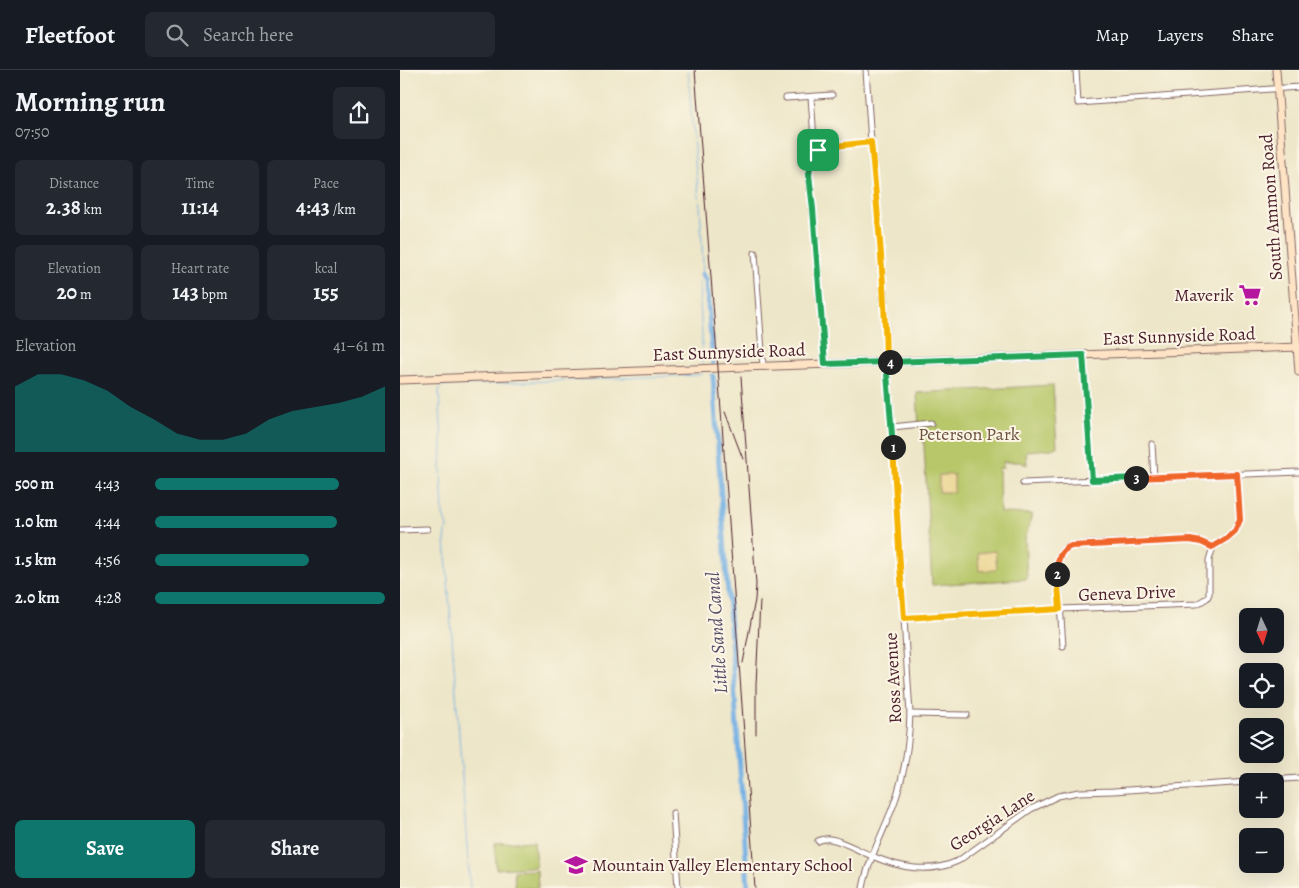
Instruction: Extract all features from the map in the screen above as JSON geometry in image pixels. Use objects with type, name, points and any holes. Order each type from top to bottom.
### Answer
[{"type":"main road","name":"South Ammon Road","points":[[1276,70],[1299,372]]},
{"type":"main road","name":"East Sunnyside Road","points":[[400,380],[1298,347]]},
{"type":"street","name":"Ross Avenue","points":[[863,888],[872,856],[896,797],[909,739],[910,714],[892,427],[886,362],[886,327],[866,70]]},
{"type":"street","points":[[1076,70],[1078,103],[1299,88]]},
{"type":"street","points":[[786,98],[832,95]]},
{"type":"street","points":[[811,97],[816,153]]},
{"type":"street","points":[[825,364],[809,175],[811,160],[813,154],[826,147],[871,142]]},
{"type":"street","points":[[754,253],[763,366]]},
{"type":"street","points":[[1083,355],[1092,480]]},
{"type":"street","points":[[892,427],[931,423]]},
{"type":"street","points":[[1152,444],[1154,478]]},
{"type":"street","points":[[1023,483],[1299,472]]},
{"type":"street","points":[[1063,646],[1057,563],[1060,553],[1071,546],[1190,540],[1212,547],[1235,531],[1240,520],[1237,474]]},
{"type":"street","points":[[400,530],[427,529]]},
{"type":"street","name":"Geneva Drive","points":[[904,618],[1060,609],[1197,604],[1207,598],[1209,594],[1209,560],[1212,547]]},
{"type":"street","points":[[910,714],[967,714]]},
{"type":"street","points":[[1284,779],[1299,778]]},
{"type":"street","name":"Georgia Lane","points":[[818,841],[825,839],[834,840],[872,856],[910,868],[938,868],[958,860],[1031,808],[1058,796],[1079,792],[1113,792],[1239,783]]},
{"type":"street","points":[[673,812],[678,888]]},
{"type":"green space","name":"Peterson Park","points":[[1053,385],[1057,447],[1026,451],[1027,465],[1020,462],[1003,462],[1003,468],[999,468],[1000,513],[1032,514],[1025,539],[1027,579],[932,585],[923,429],[919,428],[917,393]]},
{"type":"green space","points":[[534,841],[536,867],[496,869],[495,843]]},
{"type":"green space","points":[[537,870],[538,888],[515,888],[514,871]]},
{"type":"sand","points":[[939,475],[954,475],[954,492],[939,492]]},
{"type":"sand","points":[[995,551],[997,568],[995,570],[979,571],[978,553]]},
{"type":"waterway","points":[[688,70],[700,205],[703,264],[699,287],[702,363]]},
{"type":"waterway","points":[[702,274],[706,279],[713,363]]},
{"type":"waterway","points":[[470,888],[445,540],[447,526],[443,515],[439,390],[442,386],[446,385],[698,375],[702,374],[702,372]]},
{"type":"waterway","name":"Little Sand Canal","points":[[713,376],[748,888]]},
{"type":"railway","points":[[695,70],[755,888]]},
{"type":"railway","points":[[741,377],[756,584],[755,600],[743,663]]},
{"type":"railway","points":[[725,412],[743,459]]},
{"type":"railway","points":[[756,734],[760,601]]},
{"type":"place","name":"Maverik","points":[[1250,295]]},
{"type":"place","name":"Mountain Valley Elementary School","points":[[576,865]]},
{"type":"route","points":[[818,150],[813,154],[809,175],[825,364],[886,362],[904,618],[1060,609],[1057,563],[1060,553],[1066,548],[1091,544],[1190,540],[1212,547],[1235,531],[1240,520],[1237,474],[1092,480],[1083,355],[886,362],[886,327],[871,142],[826,147],[818,150]]}]
